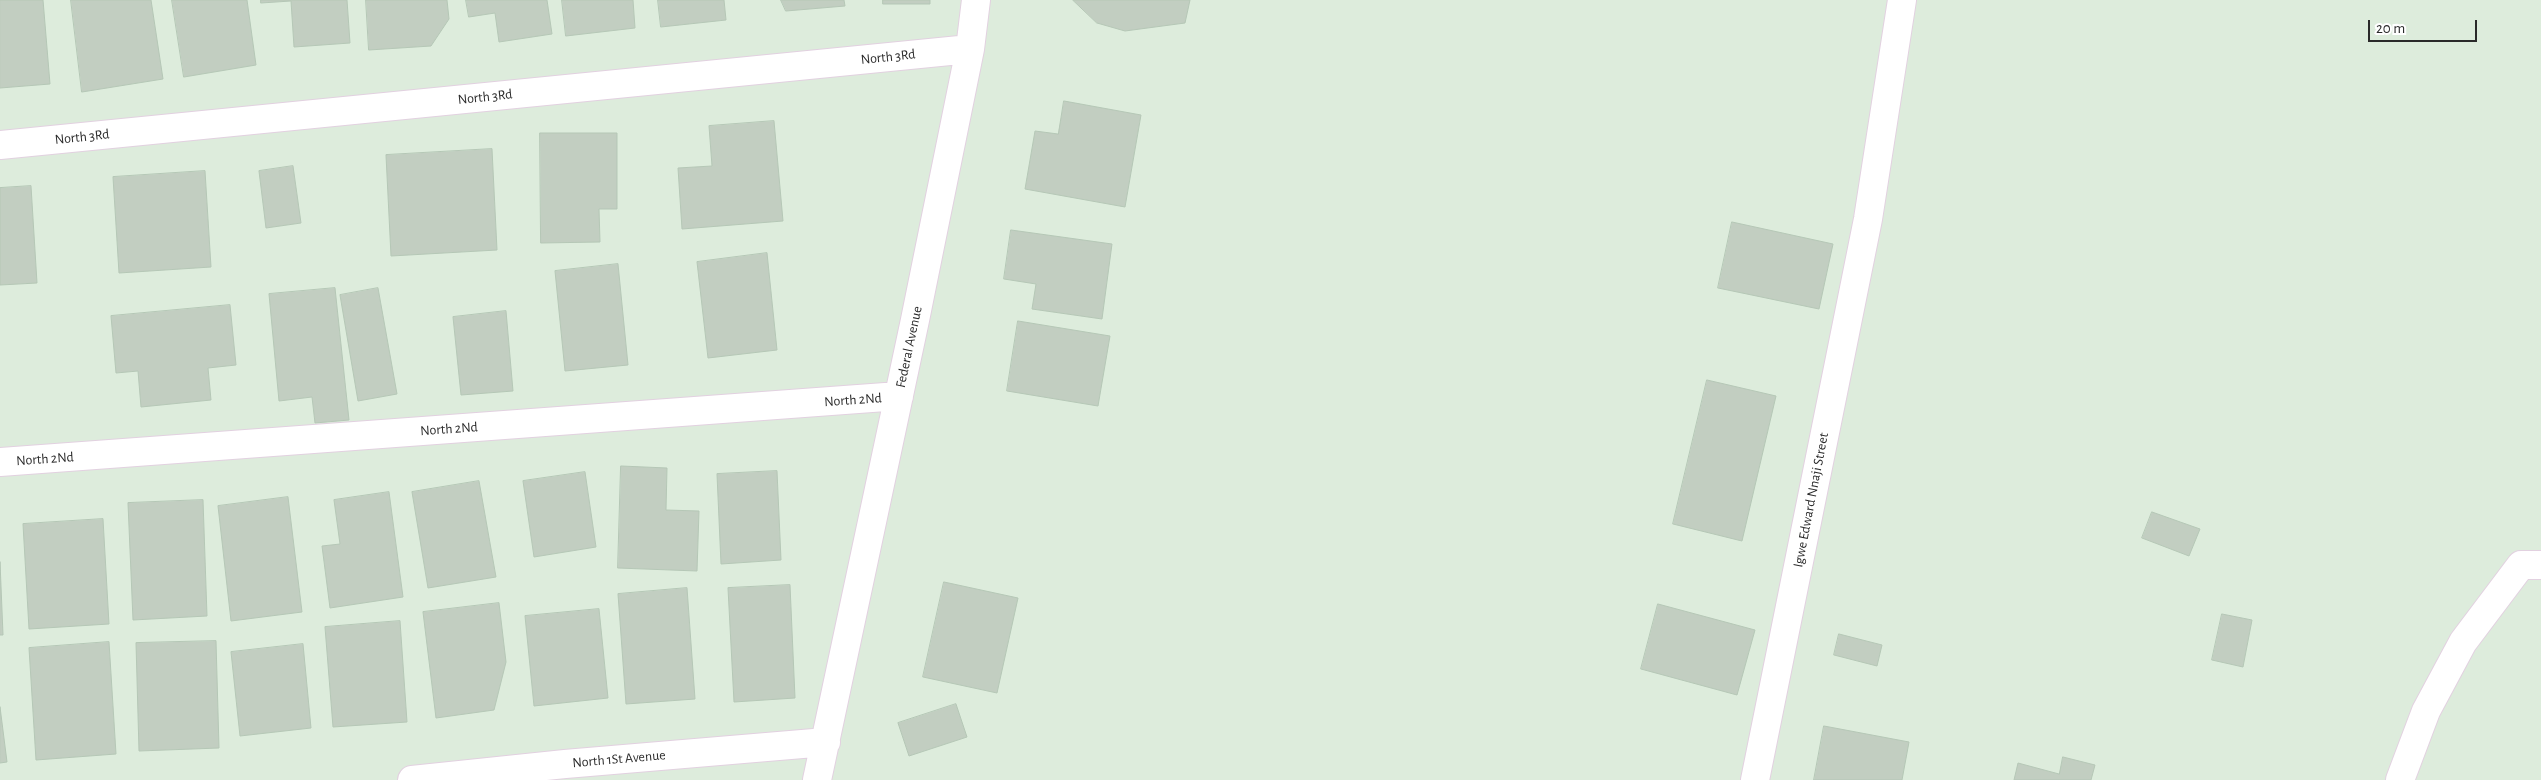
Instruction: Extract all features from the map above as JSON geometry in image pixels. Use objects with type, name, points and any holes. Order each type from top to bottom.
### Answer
[{"type":"street","name":"Federal Avenue","points":[[817,780],[899,396],[970,49],[976,0]]},
{"type":"street","name":"Igwe Edward Nnaji Street","points":[[1755,780],[1868,219],[1902,0]]},
{"type":"street","name":"North 3Rd","points":[[0,144],[970,49]]},
{"type":"street","name":"North 2Nd","points":[[0,462],[899,396]]},
{"type":"street","points":[[2400,780],[2426,711],[2463,642],[2521,565],[2541,566]]},
{"type":"street","name":"North 1St Avenue","points":[[412,780],[565,764],[826,742]]},
{"type":"building","points":[[0,0],[43,0],[50,84],[0,88]]},
{"type":"building","points":[[71,0],[151,0],[163,79],[82,92]]},
{"type":"building","points":[[172,0],[247,0],[256,65],[184,77]]},
{"type":"building","points":[[261,0],[347,0],[350,43],[294,47],[291,1],[261,3]]},
{"type":"building","points":[[366,0],[447,0],[449,19],[431,46],[369,50]]},
{"type":"building","points":[[466,0],[547,0],[552,34],[499,42],[495,13],[469,17]]},
{"type":"building","points":[[562,0],[633,0],[635,28],[566,36]]},
{"type":"building","points":[[658,0],[724,0],[726,20],[661,27]]},
{"type":"building","points":[[781,0],[844,0],[845,6],[786,11]]},
{"type":"building","points":[[883,0],[930,0],[930,4],[883,4]]},
{"type":"building","points":[[1073,0],[1190,0],[1185,23],[1125,31],[1097,23]]},
{"type":"building","points":[[1064,101],[1141,115],[1125,207],[1025,189],[1035,131],[1058,134]]},
{"type":"building","points":[[774,121],[783,221],[682,229],[678,168],[712,166],[709,126]]},
{"type":"building","points":[[540,133],[617,133],[617,209],[599,209],[600,242],[541,243]]},
{"type":"building","points":[[492,149],[497,250],[391,256],[386,155]]},
{"type":"building","points":[[293,166],[301,223],[266,228],[259,171]]},
{"type":"building","points":[[205,171],[211,267],[119,273],[113,177]]},
{"type":"building","points":[[31,186],[37,283],[0,285],[0,188]]},
{"type":"building","points":[[1732,222],[1833,244],[1819,309],[1718,288]]},
{"type":"building","points":[[1011,230],[1112,244],[1102,319],[1032,309],[1036,284],[1004,279]]},
{"type":"building","points":[[767,253],[777,350],[708,358],[697,262]]},
{"type":"building","points":[[618,264],[628,365],[565,371],[555,271]]},
{"type":"building","points":[[335,288],[349,420],[315,423],[312,397],[279,401],[269,294]]},
{"type":"building","points":[[378,288],[397,394],[358,401],[340,295]]},
{"type":"building","points":[[230,305],[236,365],[208,368],[211,400],[141,407],[138,371],[116,373],[111,316]]},
{"type":"building","points":[[506,311],[513,391],[461,395],[453,317]]},
{"type":"building","points":[[1018,321],[1110,336],[1098,406],[1007,391]]},
{"type":"building","points":[[1707,380],[1776,396],[1742,541],[1673,524]]},
{"type":"building","points":[[621,466],[667,468],[666,510],[699,511],[697,571],[618,568]]},
{"type":"building","points":[[777,471],[781,560],[721,564],[717,474]]},
{"type":"building","points":[[585,472],[596,547],[534,557],[523,481]]},
{"type":"building","points":[[479,481],[496,577],[428,588],[412,492]]},
{"type":"building","points":[[389,492],[403,597],[330,608],[322,546],[340,544],[334,500]]},
{"type":"building","points":[[288,497],[302,612],[231,621],[218,506]]},
{"type":"building","points":[[203,500],[207,616],[133,620],[128,503]]},
{"type":"building","points":[[2152,512],[2200,529],[2189,556],[2142,538]]},
{"type":"building","points":[[103,519],[109,624],[29,629],[23,524]]},
{"type":"building","points":[[0,562],[3,635],[0,635]]},
{"type":"building","points":[[944,582],[1018,598],[997,693],[923,677]]},
{"type":"building","points":[[790,585],[795,698],[734,702],[728,588]]},
{"type":"building","points":[[687,588],[695,699],[626,704],[618,594]]},
{"type":"building","points":[[499,603],[506,662],[494,710],[436,718],[423,612]]},
{"type":"building","points":[[1658,604],[1755,630],[1737,695],[1641,669]]},
{"type":"building","points":[[599,609],[608,698],[534,706],[525,616]]},
{"type":"building","points":[[2222,614],[2252,620],[2243,667],[2212,660]]},
{"type":"building","points":[[400,621],[407,722],[333,727],[325,627]]},
{"type":"building","points":[[1839,634],[1882,645],[1877,666],[1834,655]]},
{"type":"building","points":[[216,641],[219,748],[139,751],[136,643]]},
{"type":"building","points":[[109,642],[116,754],[36,760],[29,648]]},
{"type":"building","points":[[303,644],[311,728],[240,736],[231,652]]},
{"type":"building","points":[[956,704],[967,737],[909,756],[898,723]]},
{"type":"building","points":[[0,707],[7,762],[0,763]]},
{"type":"building","points":[[1824,726],[1909,742],[1902,780],[1814,780]]},
{"type":"building","points":[[2063,757],[2095,765],[2091,780],[2014,780],[2018,763],[2059,774]]}]
